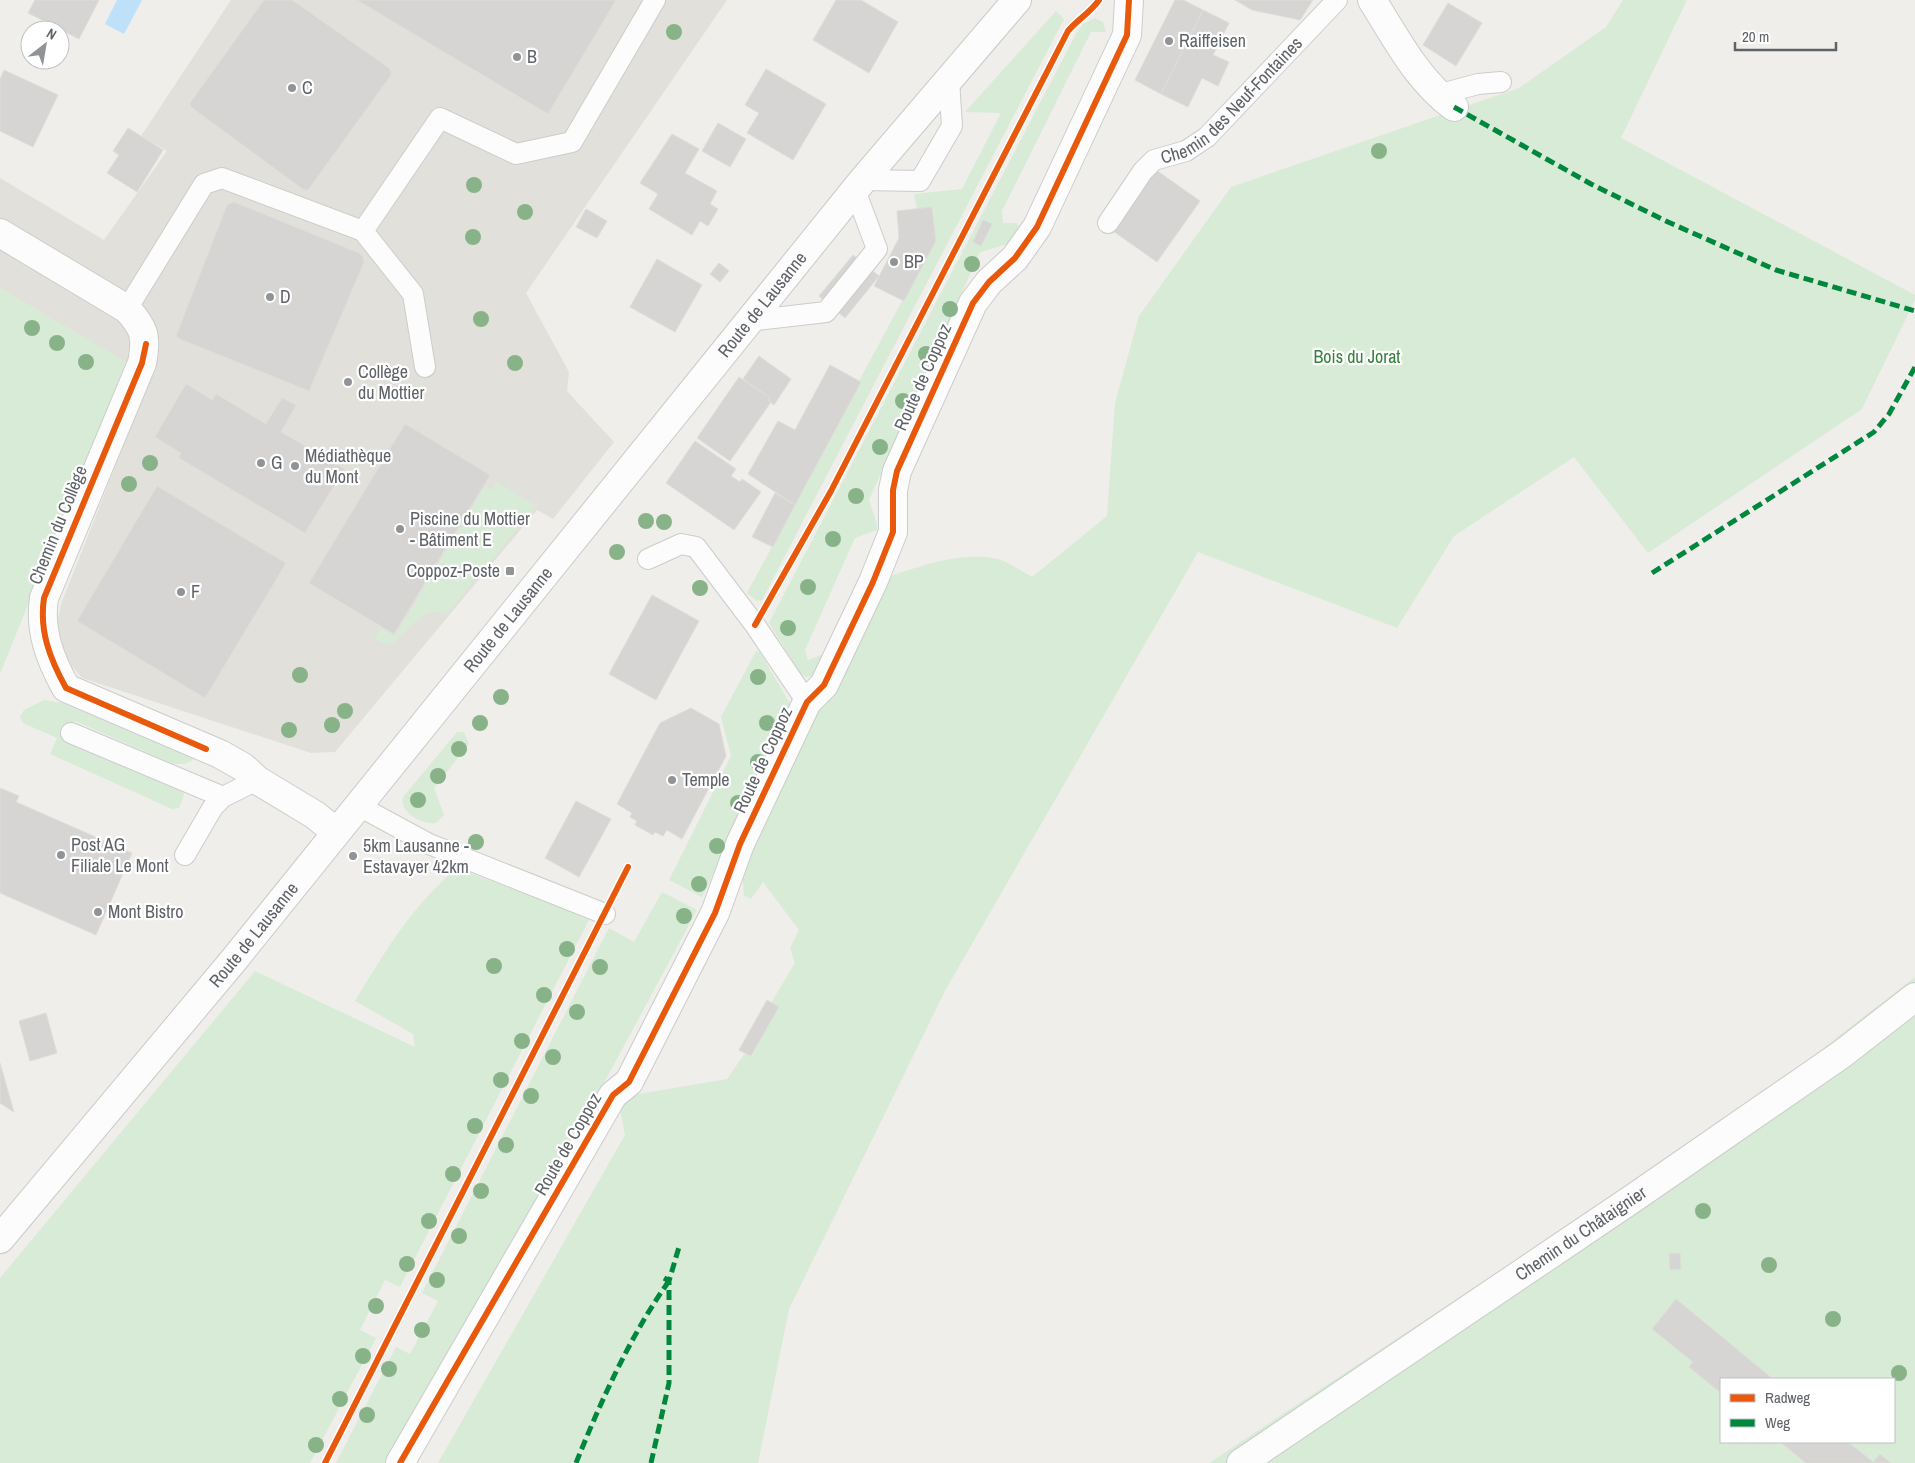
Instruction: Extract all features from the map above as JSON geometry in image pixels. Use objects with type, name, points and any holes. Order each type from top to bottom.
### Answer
[{"type":"street","name":"Route de Lausanne","points":[[0,1239],[233,961],[859,185],[1017,0]]},
{"type":"street","name":"Route de Coppoz","points":[[400,1463],[613,1096],[631,1078],[715,913],[740,844],[807,702],[824,684],[873,582],[893,532],[893,490],[897,471],[973,303],[989,282],[1015,258],[1038,227],[1127,35],[1129,0]]},
{"type":"street","points":[[1372,0],[1422,78],[1445,101]]},
{"type":"street","name":"Chemin du Collège","points":[[0,233],[127,309],[138,321],[146,344],[142,363],[44,598],[42,614],[44,637],[54,666],[66,688],[220,754],[243,767],[257,780],[315,815],[336,832]]},
{"type":"street","name":"Chemin du Châtaignier","points":[[1241,1463],[1635,1197],[1842,1054],[1915,997]]},
{"type":"lane","points":[[363,231],[440,118],[516,154],[572,142],[654,0]]},
{"type":"lane","name":"Chemin des Neuf-Fontaines","points":[[1108,222],[1143,171],[1154,160],[1166,155],[1186,151],[1207,136],[1337,0]]},
{"type":"lane","points":[[748,321],[826,312],[877,249],[859,185],[920,181],[952,126],[949,80]]},
{"type":"lane","points":[[1445,101],[1478,84],[1501,82]]},
{"type":"lane","points":[[127,309],[204,184],[222,178],[363,231],[413,294],[424,367]]},
{"type":"lane","points":[[648,559],[682,544],[696,547],[755,625],[807,702]]},
{"type":"lane","points":[[71,733],[223,797]]},
{"type":"lane","points":[[185,855],[214,806],[223,797],[257,780]]},
{"type":"lane","points":[[357,805],[429,844],[606,914]]},
{"type":"shaded area","name":"Collège du Mottier","points":[[231,0],[727,0],[526,293],[569,372],[567,391],[614,442],[553,519],[537,510],[335,752],[311,753],[82,678],[69,663],[60,646],[57,624],[61,604],[130,429],[126,363],[0,288],[0,178],[104,240],[167,151],[141,136]]},
{"type":"green space","name":"Bois du Jorat","points":[[1623,0],[1687,0],[1621,138],[1915,295],[1915,300],[1862,409],[1648,553],[1574,457],[1454,536],[1397,628],[1198,552],[946,989],[789,1309],[758,1463],[438,1463],[625,1135],[619,1104],[633,1095],[727,1079],[745,1053],[752,1056],[779,1007],[771,1003],[795,963],[790,948],[799,930],[763,882],[751,899],[744,896],[740,844],[873,582],[935,562],[968,557],[1002,560],[1032,577],[1107,516],[1115,403],[1139,316],[1231,187],[1519,88],[1606,27]]},
{"type":"green space","points":[[1056,11],[1064,19],[762,600],[757,601],[747,593],[861,382],[859,381],[936,241],[933,207],[917,209],[914,194],[962,189],[1001,113],[965,112]]},
{"type":"green space","points":[[1095,18],[1103,22],[1106,32],[1091,32],[1002,211],[1003,223],[1016,223],[1020,227],[1011,243],[980,252],[869,500],[877,524],[877,530],[855,538],[805,650],[808,660],[829,652],[818,674],[806,677],[800,673],[769,623],[1077,32],[1084,23]]},
{"type":"green space","points":[[0,288],[126,362],[0,674]]},
{"type":"green space","points":[[497,482],[536,506],[447,614],[438,612],[424,616],[392,643],[385,644],[374,639],[381,628],[395,636],[485,486],[492,490]]},
{"type":"green space","points":[[756,651],[760,652],[793,709],[702,897],[669,880],[731,756],[721,717]]},
{"type":"green space","points":[[44,700],[63,703],[192,758],[193,760],[185,764],[173,764],[75,721],[67,738],[182,790],[184,795],[179,808],[172,809],[50,754],[57,738],[23,723],[20,717],[24,710]]},
{"type":"green space","points":[[457,732],[464,732],[469,744],[434,788],[444,815],[436,823],[419,820],[408,813],[403,803],[403,797]]},
{"type":"green space","points":[[457,868],[563,908],[589,920],[400,1287],[385,1280],[360,1330],[376,1338],[310,1463],[0,1463],[0,1278],[255,971],[415,1047],[413,1034],[355,1001],[400,930],[426,898]]},
{"type":"green space","points":[[662,892],[697,910],[526,1228],[391,1463],[336,1463],[396,1347],[410,1354],[438,1301],[422,1293],[609,928],[634,942]]},
{"type":"green space","points":[[1915,977],[1915,1463],[1209,1463],[1751,1104]]},
{"type":"water","points":[[117,0],[142,0],[124,34],[105,24]]},
{"type":"building","points":[[35,0],[99,0],[79,39],[70,34],[70,20],[42,20],[28,13]]},
{"type":"building","name":"C","points":[[264,0],[292,0],[389,68],[391,72],[391,75],[308,190],[304,190],[191,107],[190,103]]},
{"type":"building","name":"B","points":[[357,0],[616,0],[548,114]]},
{"type":"building","points":[[836,0],[861,0],[898,22],[869,73],[813,40]]},
{"type":"building","points":[[1175,0],[1183,0],[1203,10],[1161,94],[1135,80]]},
{"type":"building","points":[[1235,0],[1313,0],[1300,20],[1252,10]]},
{"type":"building","points":[[1448,3],[1482,23],[1456,66],[1423,45]]},
{"type":"building","points":[[1203,10],[1229,23],[1213,55],[1229,62],[1218,86],[1202,78],[1188,107],[1161,94]]},
{"type":"building","points":[[766,69],[826,104],[793,160],[747,133],[759,113],[745,105]]},
{"type":"building","points":[[4,70],[58,95],[33,147],[0,131],[0,79]]},
{"type":"building","points":[[718,123],[746,139],[730,167],[702,151]]},
{"type":"building","points":[[128,128],[163,150],[137,192],[107,173],[119,155],[113,151]]},
{"type":"building","points":[[672,134],[699,149],[685,173],[717,191],[710,204],[718,209],[708,226],[700,221],[692,235],[649,209],[658,194],[640,183]]},
{"type":"building","points":[[1156,170],[1200,201],[1157,262],[1113,231]]},
{"type":"building","name":"D","points":[[234,202],[359,253],[363,257],[364,262],[309,391],[176,336],[227,205]]},
{"type":"building","points":[[932,207],[936,241],[904,301],[874,286],[899,238],[897,211]]},
{"type":"building","points":[[586,209],[607,221],[597,238],[576,227]]},
{"type":"building","points":[[983,220],[992,224],[981,246],[973,242]]},
{"type":"building","points":[[853,255],[879,276],[845,318],[819,296]]},
{"type":"building","points":[[657,259],[702,285],[675,332],[630,307]]},
{"type":"building","points":[[719,263],[729,271],[720,282],[710,274]]},
{"type":"building","points":[[759,356],[791,379],[774,405],[768,400],[770,398],[743,379]]},
{"type":"building","points":[[830,365],[861,382],[795,505],[748,474],[778,421],[795,430]]},
{"type":"building","points":[[739,377],[770,398],[768,400],[771,402],[730,461],[697,438]]},
{"type":"building","name":"G","points":[[186,384],[212,400],[216,394],[266,424],[282,398],[296,405],[281,432],[344,469],[305,533],[179,458],[181,453],[155,437]]},
{"type":"building","name":"Piscine du Mottier - Bâtiment E","points":[[405,424],[490,475],[394,634],[309,583]]},
{"type":"building","points":[[695,441],[736,469],[731,476],[740,482],[742,479],[761,492],[734,530],[666,483]]},
{"type":"building","name":"F","points":[[157,486],[286,563],[205,698],[77,621]]},
{"type":"building","points":[[775,493],[795,505],[773,547],[752,537]]},
{"type":"building","points":[[652,595],[699,621],[656,700],[609,674]]},
{"type":"building","name":"Temple","points":[[691,708],[719,724],[726,756],[682,839],[667,830],[663,836],[655,832],[653,835],[635,825],[637,821],[630,817],[632,813],[617,804],[660,723]]},
{"type":"building","points":[[0,788],[19,796],[16,802],[132,853],[96,935],[0,893]]},
{"type":"building","points":[[576,801],[611,819],[579,877],[545,858]]},
{"type":"building","points":[[767,1000],[779,1007],[751,1056],[739,1050]]},
{"type":"building","points":[[46,1013],[57,1053],[30,1061],[19,1021]]},
{"type":"building","points":[[0,1063],[14,1112],[0,1103]]},
{"type":"building","points":[[1680,1253],[1681,1269],[1670,1270],[1669,1254]]},
{"type":"building","points":[[1676,1299],[1772,1378],[1720,1378],[1720,1392],[1689,1367],[1693,1362],[1652,1329]]},
{"type":"building","points":[[1781,1443],[1849,1443],[1873,1462],[1880,1454],[1891,1463],[1806,1463]]},
{"type":"marked path","points":[[1454,107],[1591,184],[1668,222],[1776,270],[1915,311]]},
{"type":"marked path","points":[[1652,573],[1874,432],[1889,414],[1915,367]]},
{"type":"marked path","points":[[664,1278],[669,1281],[679,1247]]},
{"type":"marked path","points":[[576,1463],[617,1369],[669,1281]]},
{"type":"marked path","points":[[651,1463],[669,1383],[669,1281]]},
{"type":"cycle path","points":[[755,625],[831,491],[1068,31],[1099,0]]},
{"type":"cycle path","points":[[400,1463],[613,1095],[629,1082],[715,913],[740,844],[807,702],[824,685],[873,582],[893,532],[893,490],[897,471],[973,303],[989,282],[1015,258],[1037,227],[1127,35],[1129,0]]},
{"type":"cycle path","points":[[146,344],[142,363],[44,598],[43,622],[47,644],[66,688],[206,749]]},
{"type":"cycle path","points":[[325,1463],[628,867]]},
{"type":"place","name":"Raiffeisen","points":[[1169,41]]},
{"type":"place","name":"B","points":[[517,57]]},
{"type":"place","name":"C","points":[[292,88]]},
{"type":"place","name":"BP","points":[[894,262]]},
{"type":"place","name":"D","points":[[270,297]]},
{"type":"place","name":"Collège du Mottier","points":[[348,382]]},
{"type":"place","name":"G","points":[[261,463]]},
{"type":"place","name":"Médiathèque du Mont","points":[[295,466]]},
{"type":"place","name":"Piscine du Mottier - Bâtiment E","points":[[400,529]]},
{"type":"place","name":"Coppoz-Poste","points":[[510,571]]},
{"type":"place","name":"F","points":[[181,592]]},
{"type":"place","name":"Temple","points":[[672,780]]},
{"type":"place","name":"Post AG Filiale Le Mont","points":[[61,855]]},
{"type":"place","name":"5km Lausanne - Estavayer 42km","points":[[353,856]]},
{"type":"place","name":"Mont Bistro","points":[[98,912]]}]
